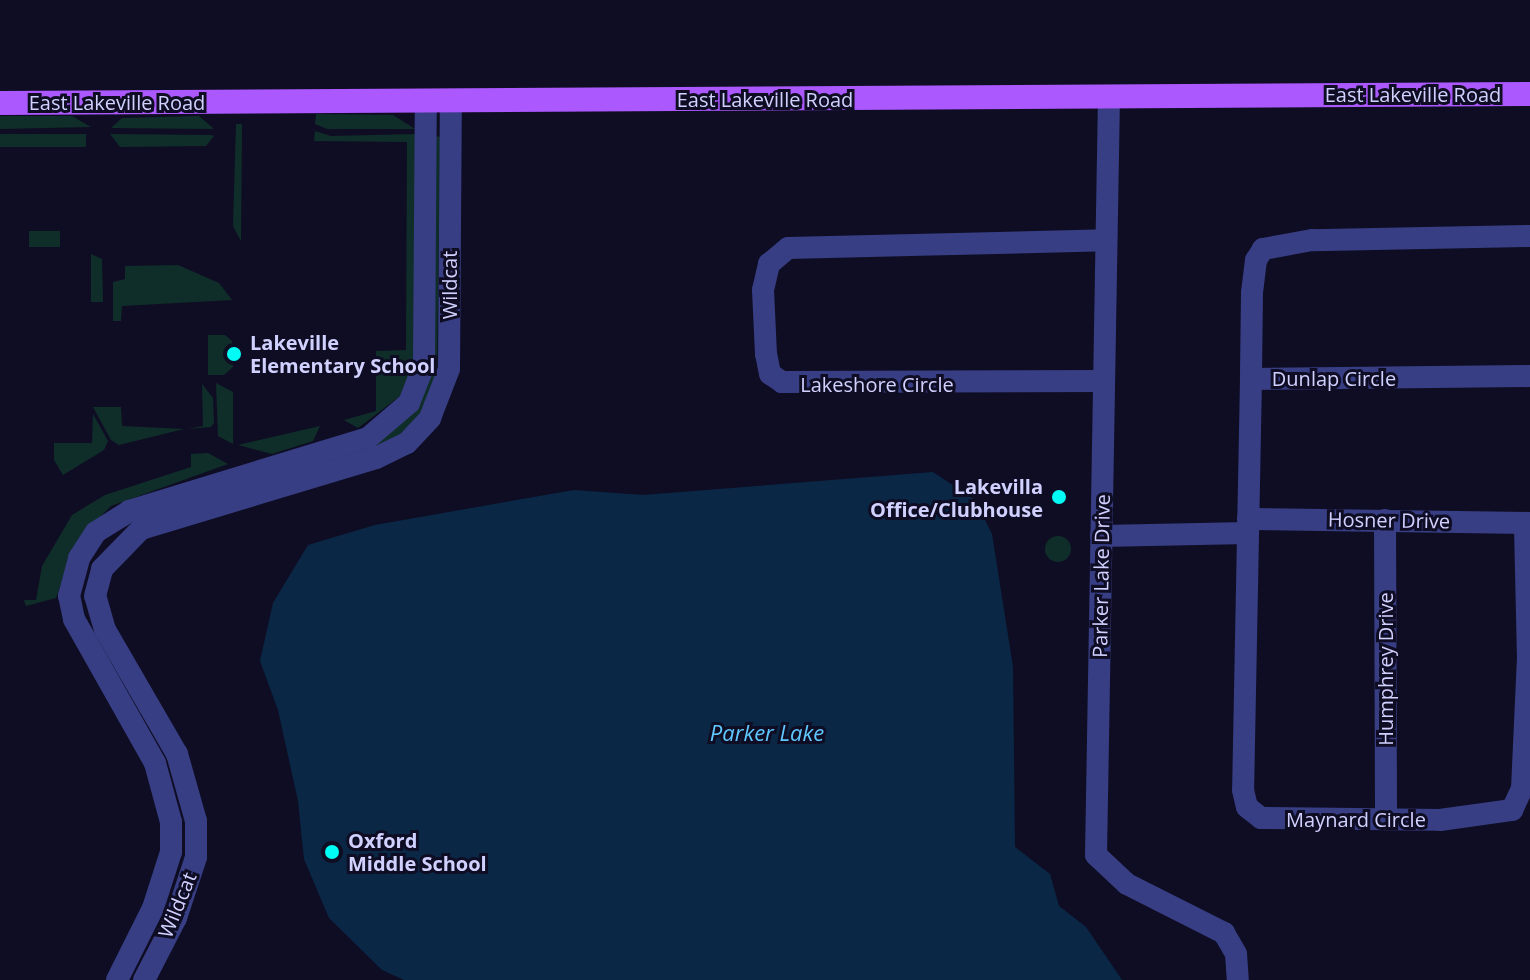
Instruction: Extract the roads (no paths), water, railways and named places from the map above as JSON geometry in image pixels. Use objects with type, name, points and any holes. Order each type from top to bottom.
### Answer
[{"type":"main road","name":"East Lakeville Road","points":[[0,103],[1530,94]]},
{"type":"street","name":"Parker Lake Drive","points":[[1109,96],[1096,855],[1127,884],[1224,933],[1236,954],[1238,980]]},
{"type":"street","name":"Wildcat","points":[[144,980],[176,918],[196,857],[195,812],[177,754],[105,630],[95,596],[102,569],[141,529],[346,458],[390,424],[409,403],[424,365],[426,100]]},
{"type":"street","name":"Wildcat","points":[[117,980],[153,908],[171,852],[169,805],[155,763],[74,619],[69,596],[79,558],[96,532],[118,518],[407,443],[430,418],[449,369],[451,100]]},
{"type":"street","name":"Dunlap Circle","points":[[1530,236],[1312,240],[1263,249],[1256,260],[1252,293],[1251,379],[1530,376]]},
{"type":"street","name":"Lakeshore Circle","points":[[1104,381],[782,382],[770,374],[763,290],[769,264],[788,248],[1106,240]]},
{"type":"street","name":"Maynard Circle","points":[[1251,379],[1243,730],[1247,807],[1261,818],[1440,820],[1512,810],[1522,789],[1529,659],[1528,523]]},
{"type":"street","name":"Hosner Drive","points":[[1101,536],[1385,520],[1528,523]]},
{"type":"street","name":"Humphrey Drive","points":[[1385,520],[1386,819]]},
{"type":"street","points":[[74,619],[99,611]]},
{"type":"water","name":"Parker Lake","points":[[933,472],[975,500],[992,534],[1013,667],[1015,847],[1050,874],[1059,906],[1086,927],[1122,980],[404,980],[382,970],[329,918],[304,859],[298,801],[278,710],[260,661],[273,603],[308,545],[375,525],[574,490],[643,495]]},
{"type":"place","name":"Lakeville Elementary School","points":[[234,354]]},
{"type":"place","name":"Lakevilla Office/Clubhouse","points":[[1059,497]]},
{"type":"place","name":"Oxford Middle School","points":[[332,852]]}]
